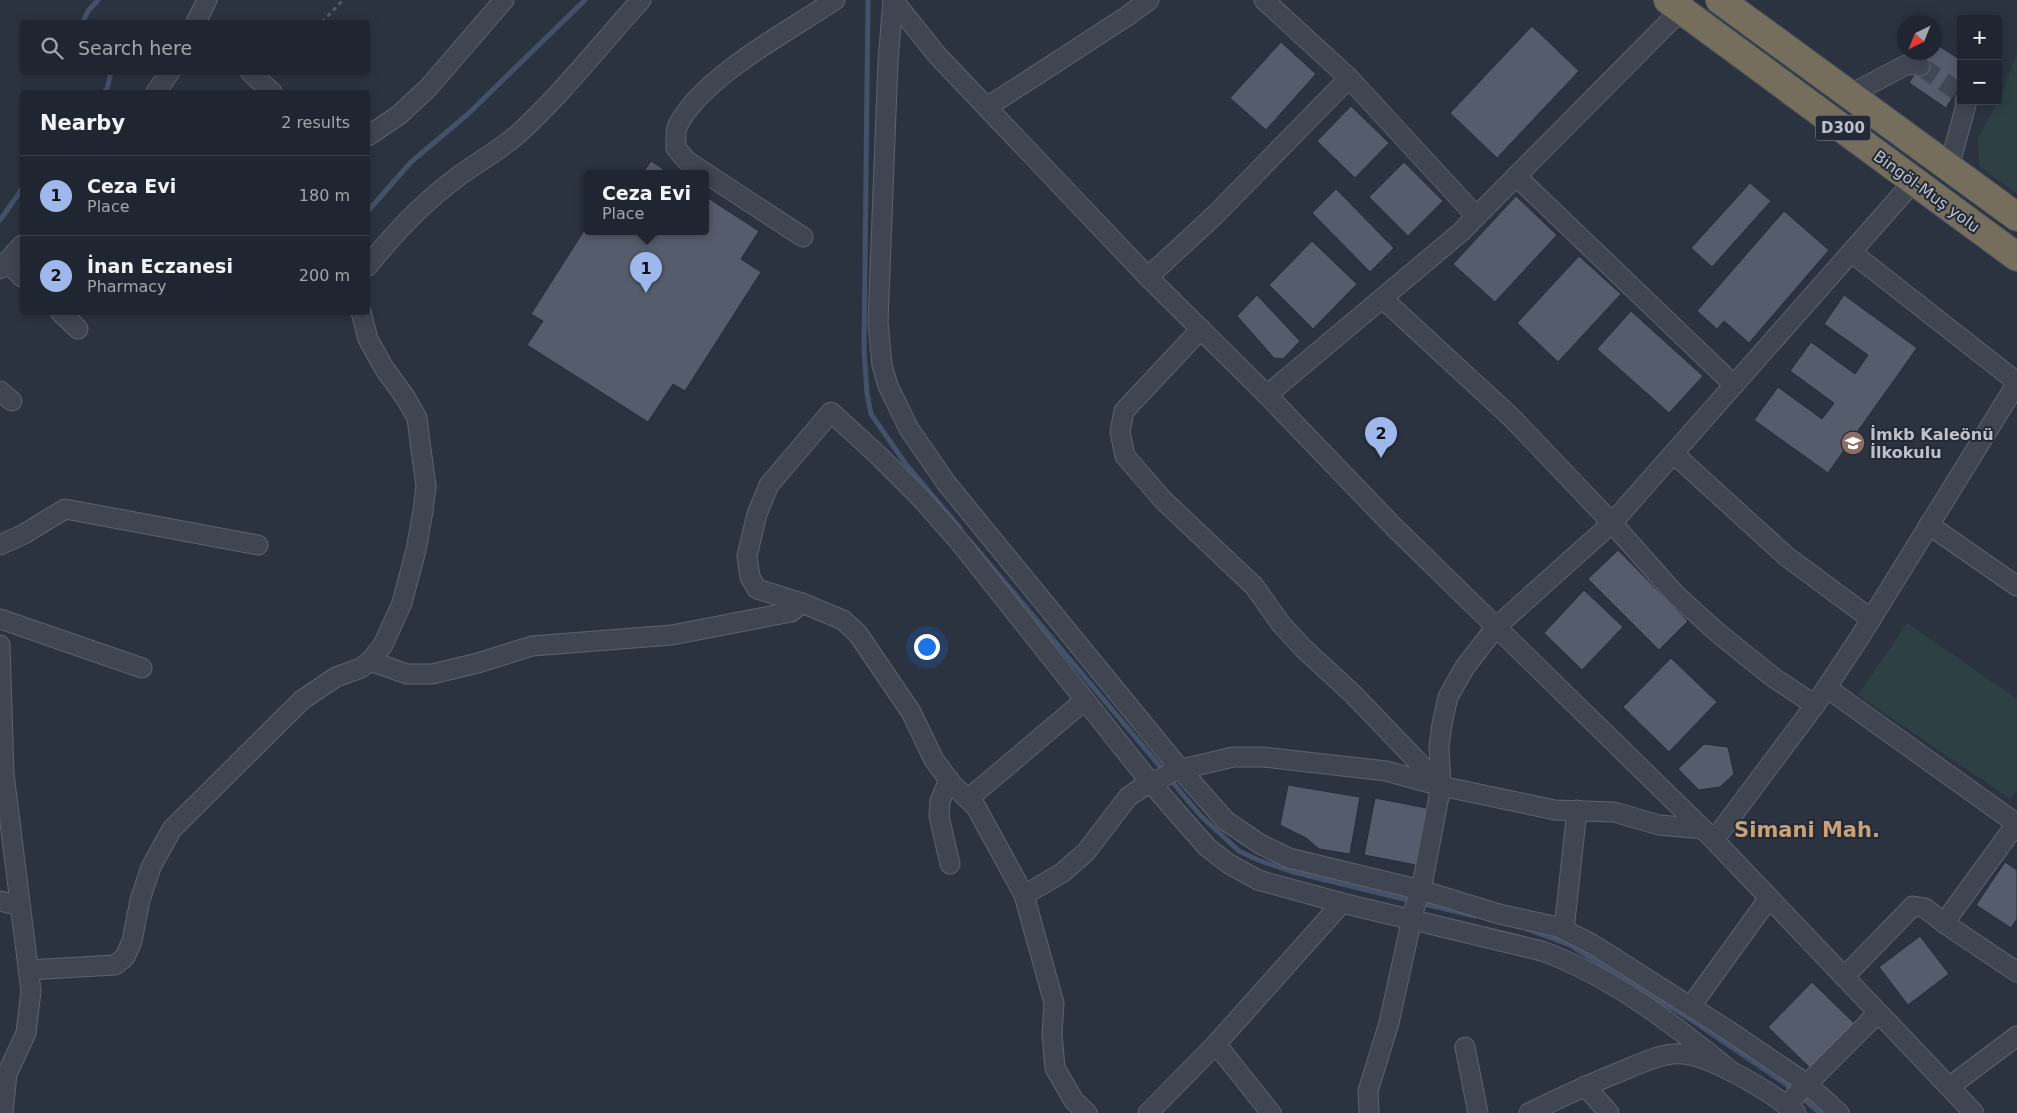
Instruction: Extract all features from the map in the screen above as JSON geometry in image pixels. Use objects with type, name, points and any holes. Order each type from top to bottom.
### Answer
[{"type":"highway","name":"Bingöl-Muş yolu","points":[[1720,0],[2017,217]]},
{"type":"highway","name":"Bingöl-Muş yolu","points":[[1675,5],[2017,257]]},
{"type":"street","points":[[197,20],[207,0]]},
{"type":"street","points":[[370,135],[399,115],[428,88],[504,0]]},
{"type":"street","points":[[370,263],[389,239],[424,204],[458,177],[516,136],[556,97],[641,0]]},
{"type":"street","points":[[702,170],[687,160],[676,148],[676,127],[703,92],[737,65],[836,0]]},
{"type":"street","points":[[893,0],[937,55],[1148,277],[1267,395],[1393,526],[1708,835],[1974,1113]]},
{"type":"street","points":[[893,0],[888,60],[878,322],[882,365],[888,386],[908,429],[1166,776],[1207,847],[1229,864],[1258,880],[1342,904],[1417,904],[1499,914],[1564,930],[1592,944],[1691,1006],[1797,1098]]},
{"type":"street","points":[[987,107],[1126,17],[1149,0]]},
{"type":"street","points":[[1264,0],[1349,78],[1476,216]]},
{"type":"street","points":[[1267,395],[1461,232],[1516,176],[1675,5]]},
{"type":"street","points":[[1850,95],[1906,65],[1916,64],[1920,66]]},
{"type":"street","points":[[157,90],[168,75]]},
{"type":"street","points":[[253,75],[270,90]]},
{"type":"street","points":[[1148,277],[1216,214],[1349,78]]},
{"type":"street","points":[[1949,167],[1966,105]]},
{"type":"street","points":[[709,175],[803,237]]},
{"type":"street","points":[[1516,176],[1734,385]]},
{"type":"street","points":[[1369,1113],[1368,1092],[1389,1023],[1417,904],[1441,786],[1439,746],[1448,697],[1465,667],[1496,627],[1612,524],[1914,181]]},
{"type":"street","points":[[20,247],[3,266],[20,276]]},
{"type":"street","points":[[1708,835],[1827,688],[2017,382],[1851,252]]},
{"type":"street","points":[[1382,298],[1511,417],[1676,595],[1774,678],[1815,705]]},
{"type":"street","points":[[63,315],[78,329]]},
{"type":"street","points":[[28,970],[115,965],[125,957],[132,941],[140,900],[151,867],[172,829],[302,700],[336,677],[361,668],[370,662],[383,645],[402,603],[416,550],[426,486],[417,418],[406,397],[384,368],[368,339],[362,315]]},
{"type":"street","points":[[1201,329],[1124,411],[1120,432],[1125,456],[1163,500],[1254,586],[1280,624],[1353,694],[1441,786]]},
{"type":"street","points":[[1088,1113],[1074,1102],[1055,1068],[1052,1034],[1054,1002],[1024,895],[976,807],[949,780],[934,760],[911,712],[858,634],[843,620],[802,603],[757,589],[750,576],[747,556],[757,514],[770,485],[831,412],[885,462],[958,540],[1085,700],[1166,776],[1242,833],[1274,852],[1289,858],[1572,962],[1608,982],[1687,1036],[1732,1072]]},
{"type":"street","points":[[1674,454],[1786,556],[1871,619]]},
{"type":"street","points":[[0,544],[24,534],[64,509],[258,545]]},
{"type":"street","points":[[1929,525],[2017,586]]},
{"type":"street","points":[[370,662],[407,674],[432,674],[478,663],[532,646],[672,635],[791,612],[802,603]]},
{"type":"street","points":[[0,619],[142,668]]},
{"type":"street","points":[[0,645],[2,759],[31,991],[26,1033],[8,1074],[3,1113]]},
{"type":"street","points":[[1827,688],[2017,824],[1944,923]]},
{"type":"street","points":[[968,800],[1085,700]]},
{"type":"street","points":[[1024,895],[1062,873],[1086,852],[1128,797],[1166,776],[1233,757],[1263,757],[1386,772],[1441,786],[1555,810],[1614,812],[1659,825],[1708,835]]},
{"type":"street","points":[[949,780],[940,801],[939,816],[950,864]]},
{"type":"street","points":[[1564,930],[1577,810]]},
{"type":"street","points":[[1691,1006],[1768,898]]},
{"type":"street","points":[[0,901],[20,906]]},
{"type":"street","points":[[1148,1113],[1216,1044],[1342,904]]},
{"type":"street","points":[[1844,977],[1913,906],[1925,908],[2017,972]]},
{"type":"street","points":[[1797,1098],[1878,1013]]},
{"type":"street","points":[[1949,1087],[2017,1036]]},
{"type":"street","points":[[1216,1044],[1271,1113]]},
{"type":"street","points":[[1465,1047],[1478,1113]]},
{"type":"street","points":[[1529,1113],[1584,1086],[1646,1061],[1675,1053],[1705,1059],[1732,1072],[1839,1113]]},
{"type":"street","points":[[1584,1086],[1609,1113]]},
{"type":"path","points":[[324,20],[343,0]]},
{"type":"shaded area","points":[[2017,54],[2017,194],[1979,166],[1978,138],[1996,105],[2002,105],[2002,91]]},
{"type":"shaded area","points":[[1907,623],[2017,699],[2017,790],[2010,799],[1858,695]]},
{"type":"building","points":[[1532,26],[1579,71],[1497,158],[1450,113]]},
{"type":"building","points":[[1281,42],[1316,74],[1266,130],[1230,98]]},
{"type":"building","points":[[1942,48],[1957,57],[1957,90],[1946,108],[1909,83],[1923,60],[1942,60]]},
{"type":"building","points":[[1351,106],[1389,143],[1355,178],[1317,141]]},
{"type":"building","points":[[651,161],[665,170],[645,170]]},
{"type":"building","points":[[1404,162],[1443,201],[1408,236],[1369,197]]},
{"type":"building","points":[[1750,183],[1771,201],[1712,267],[1691,248]]},
{"type":"building","points":[[1336,189],[1394,248],[1370,272],[1312,213]]},
{"type":"building","points":[[1516,196],[1557,235],[1495,302],[1453,264]]},
{"type":"building","points":[[709,199],[759,231],[741,259],[761,272],[685,391],[673,384],[648,422],[527,345],[543,321],[531,314],[584,231],[584,235],[709,235]]},
{"type":"building","points":[[1784,211],[1829,250],[1749,343],[1724,321],[1717,329],[1697,311]]},
{"type":"building","points":[[1312,241],[1357,284],[1313,329],[1269,285]]},
{"type":"building","points":[[1579,256],[1621,294],[1558,362],[1517,323]]},
{"type":"building","points":[[1257,295],[1300,341],[1283,359],[1274,358],[1237,316]]},
{"type":"building","points":[[1844,295],[1917,348],[1828,473],[1754,420],[1778,387],[1822,419],[1834,403],[1790,371],[1811,342],[1855,374],[1868,355],[1824,324]]},
{"type":"building","points":[[1631,311],[1703,376],[1669,413],[1597,349]]},
{"type":"building","points":[[1618,550],[1688,621],[1659,650],[1588,579]]},
{"type":"building","points":[[1584,590],[1623,627],[1582,670],[1544,633]]},
{"type":"building","points":[[1671,658],[1717,702],[1669,752],[1623,707]]},
{"type":"building","points":[[1704,744],[1728,747],[1734,774],[1720,787],[1699,790],[1678,769]]},
{"type":"building","points":[[1288,785],[1360,797],[1350,854],[1319,849],[1306,838],[1280,825]]},
{"type":"building","points":[[1375,798],[1432,809],[1421,866],[1364,855]]},
{"type":"building","points":[[2005,862],[2017,870],[2017,919],[2011,928],[1976,905]]},
{"type":"building","points":[[1920,936],[1949,974],[1908,1005],[1879,967]]},
{"type":"building","points":[[1812,982],[1854,1023],[1810,1068],[1768,1027]]},
{"type":"waterway","points":[[84,20],[88,11],[98,0]]},
{"type":"waterway","points":[[370,209],[411,162],[468,114],[585,0]]},
{"type":"waterway","points":[[868,0],[864,351],[867,393],[871,414],[905,463],[960,528]]},
{"type":"waterway","points":[[106,90],[110,75]]},
{"type":"waterway","points":[[0,220],[20,192]]},
{"type":"waterway","points":[[970,541],[1164,771]]},
{"type":"waterway","points":[[1169,778],[1200,815],[1239,851],[1258,860],[1293,872],[1412,901]]},
{"type":"waterway","points":[[1420,903],[1475,916]]},
{"type":"waterway","points":[[1527,929],[1570,945],[1690,1019],[1786,1084],[1820,1113]]},
{"type":"tunnel","points":[[1920,66],[1957,91]]},
{"type":"place","name":"Ceza Evi","points":[[646,293]]},
{"type":"place","name":"İmkb Kaleönü İlkokulu","points":[[1853,443]]},
{"type":"place","name":"İnan Eczanesi","points":[[1381,458]]},
{"type":"district","name":"Simani Mah.","points":[[1807,830]]}]
